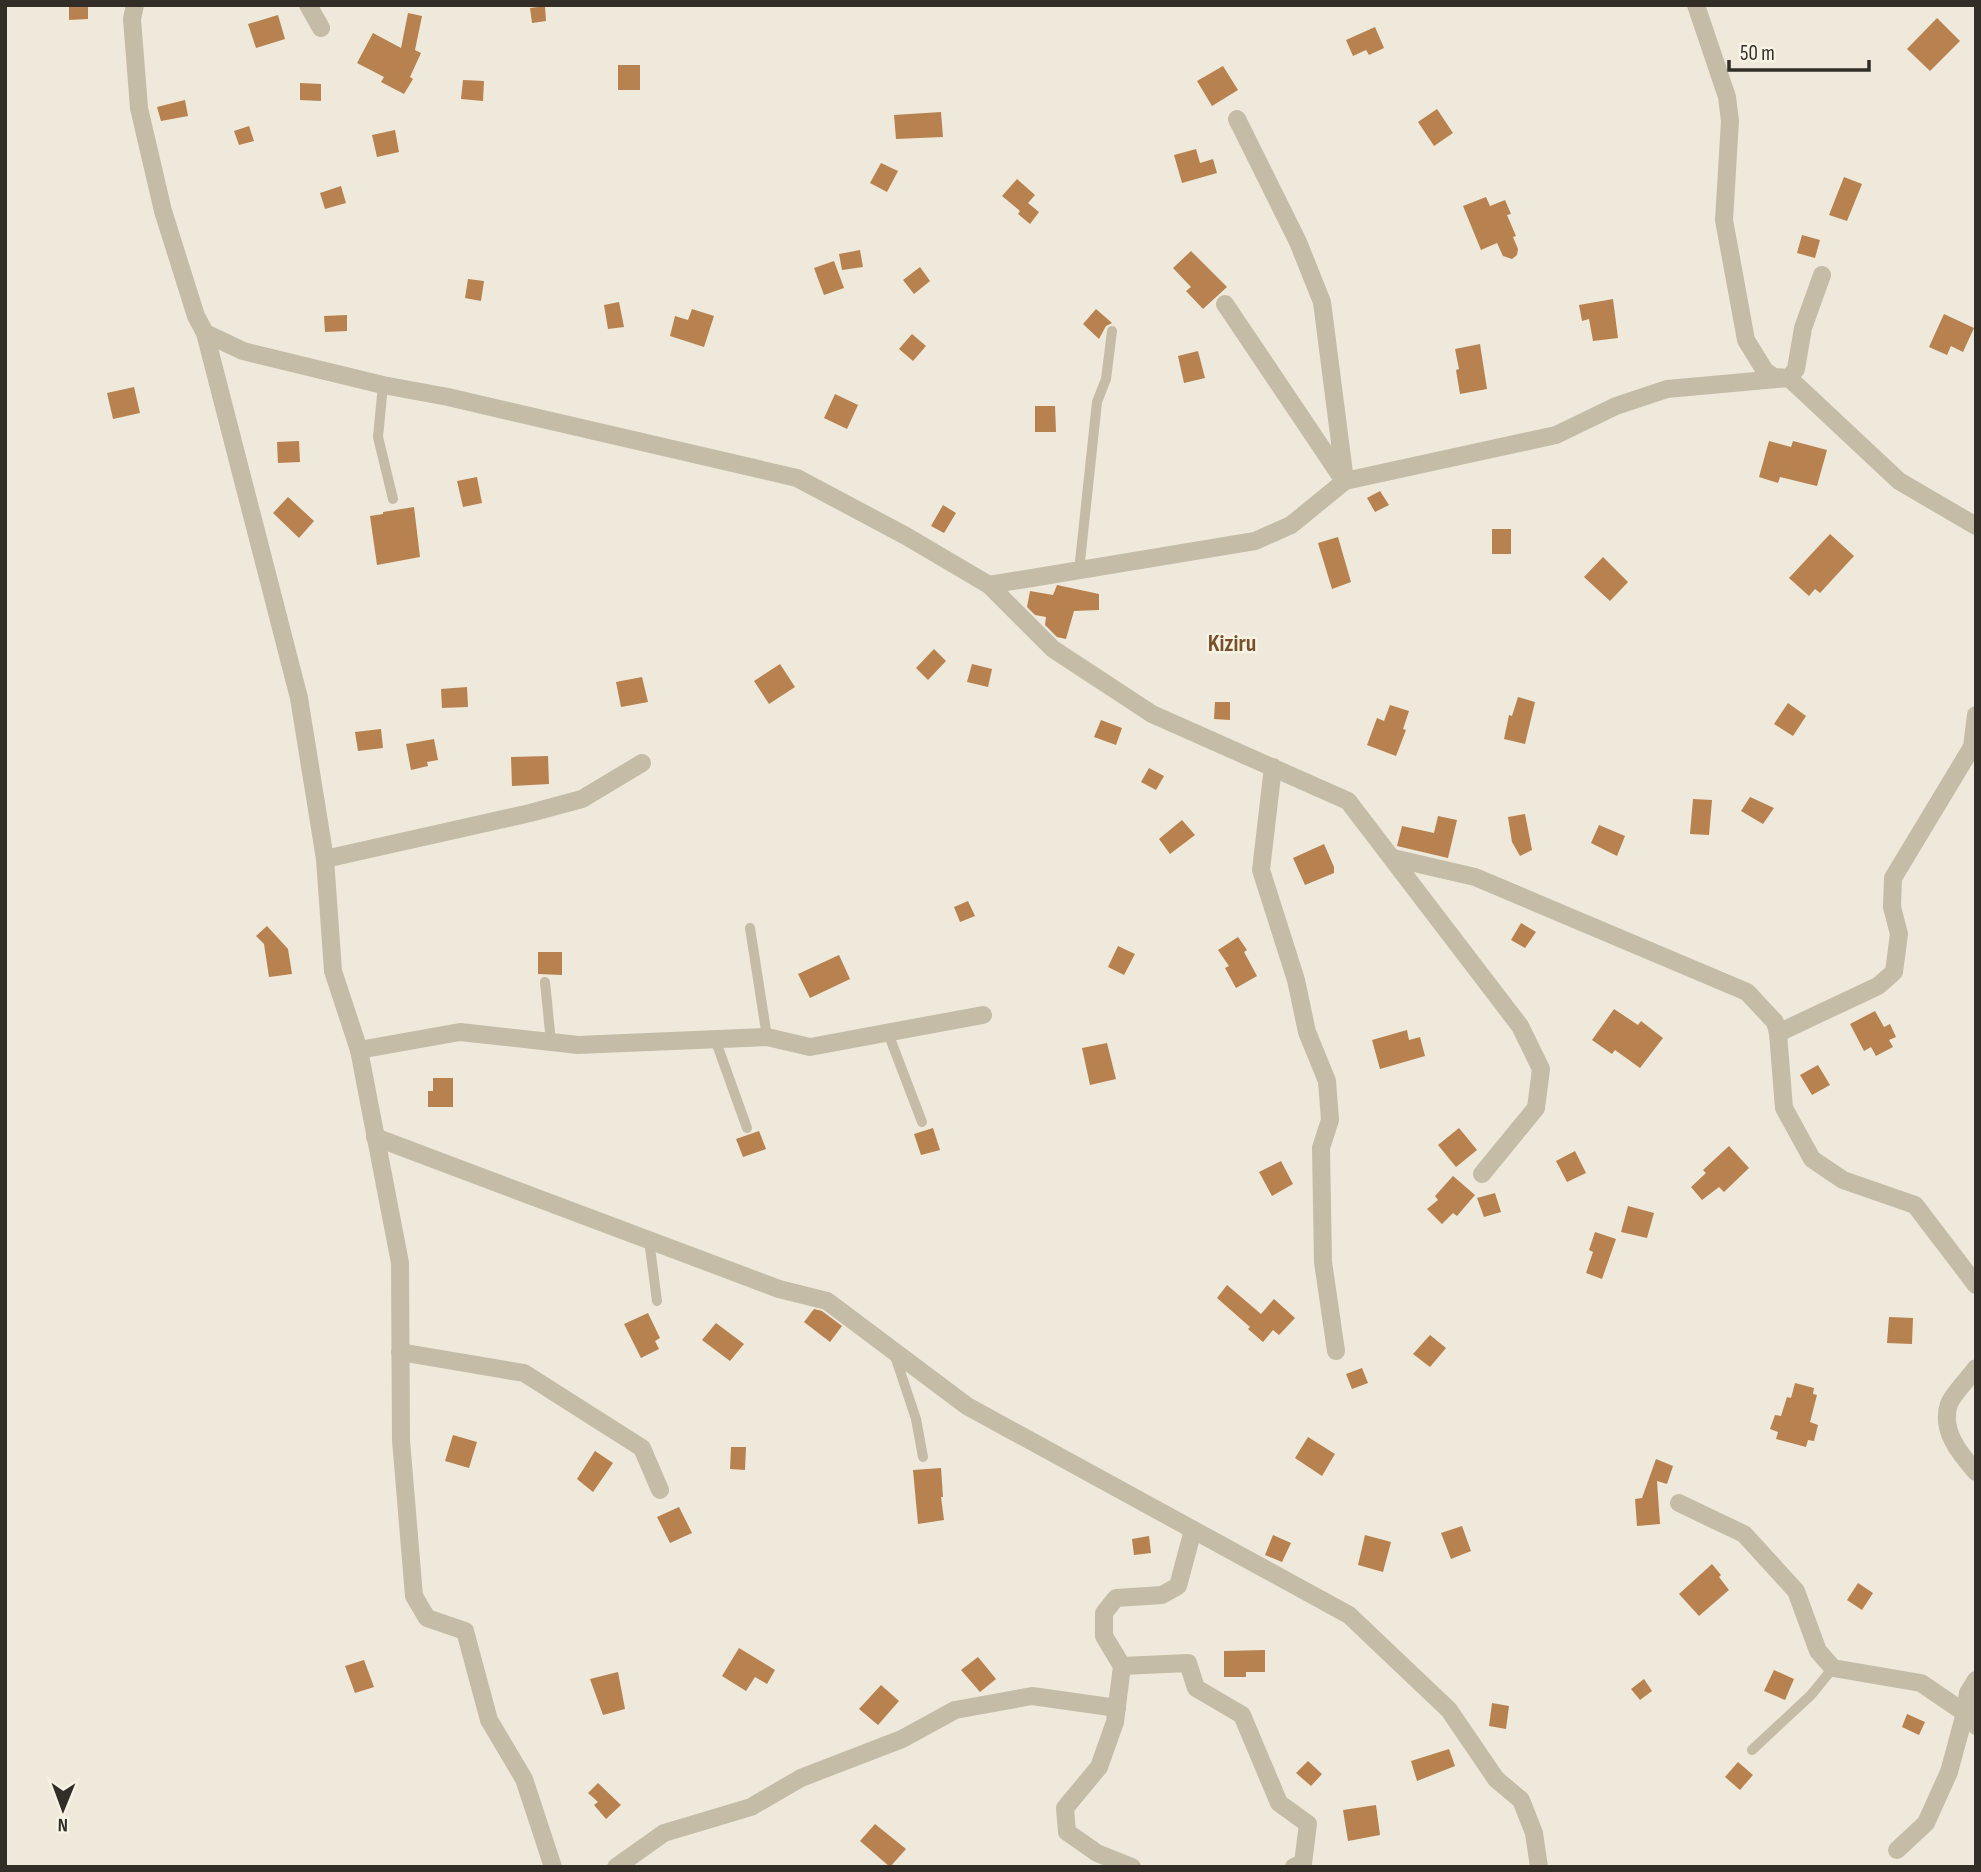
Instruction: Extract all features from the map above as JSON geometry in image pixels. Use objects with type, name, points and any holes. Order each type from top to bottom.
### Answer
[{"type":"street","points":[[135,5],[132,19],[138,108],[163,211],[196,316],[205,333],[299,698],[325,859],[333,971],[359,1050],[400,1263],[401,1440],[414,1596],[427,1618],[465,1631],[489,1720],[524,1779],[554,1867]]},
{"type":"street","points":[[308,5],[321,28]]},
{"type":"street","points":[[1696,5],[1727,97],[1730,121],[1724,220],[1746,340],[1765,371],[1774,377],[1788,378],[1899,481],[1976,526]]},
{"type":"street","points":[[1237,119],[1298,242],[1322,302],[1345,481]]},
{"type":"street","points":[[989,585],[1255,541],[1291,525],[1345,481],[1556,435],[1616,406],[1667,389],[1788,378],[1796,369],[1803,328],[1822,275]]},
{"type":"street","points":[[1225,304],[1345,481]]},
{"type":"street","points":[[205,333],[243,351],[797,478],[906,536],[989,585],[1053,649],[1152,714],[1348,801],[1520,1027],[1542,1069],[1536,1108],[1482,1174]]},
{"type":"street","points":[[1778,1033],[1878,986],[1895,972],[1899,934],[1892,907],[1893,878],[1972,747],[1976,715]]},
{"type":"street","points":[[325,859],[582,799],[642,763]]},
{"type":"street","points":[[1273,767],[1261,870],[1296,980],[1307,1032],[1327,1082],[1330,1120],[1321,1148],[1323,1262],[1336,1351]]},
{"type":"street","points":[[1392,858],[1475,877],[1747,992],[1774,1022],[1778,1033],[1784,1108],[1812,1159],[1843,1180],[1915,1205],[1976,1285]]},
{"type":"street","points":[[359,1050],[460,1032],[578,1045],[767,1037],[810,1047],[983,1015]]},
{"type":"street","points":[[375,1137],[779,1289],[827,1301],[967,1406],[1349,1615],[1450,1710],[1496,1779],[1521,1800],[1534,1833],[1539,1867]]},
{"type":"street","points":[[400,1352],[524,1373],[642,1448],[660,1490]]},
{"type":"street","points":[[1976,1368],[1950,1403],[1947,1426],[1959,1453],[1976,1472]]},
{"type":"street","points":[[1679,1503],[1744,1534],[1796,1591],[1818,1651],[1833,1668],[1921,1683],[1970,1719]]},
{"type":"street","points":[[1132,1867],[1097,1853],[1067,1832],[1065,1808],[1099,1767],[1115,1722],[1122,1666],[1104,1636],[1104,1613],[1116,1598],[1162,1595],[1178,1586],[1193,1530]]},
{"type":"street","points":[[1122,1666],[1188,1663],[1196,1688],[1242,1715],[1279,1803],[1308,1824],[1303,1863],[1294,1867]]},
{"type":"street","points":[[1897,1850],[1926,1823],[1970,1719],[1968,1693],[1976,1680]]},
{"type":"street","points":[[616,1867],[664,1833],[751,1807],[801,1778],[902,1739],[956,1710],[1032,1696],[1117,1708]]},
{"type":"lane","points":[[1079,571],[1097,402],[1106,379],[1112,331]]},
{"type":"lane","points":[[383,385],[378,437],[393,499]]},
{"type":"lane","points":[[750,928],[767,1037]]},
{"type":"lane","points":[[545,982],[551,1042]]},
{"type":"lane","points":[[888,1033],[922,1122]]},
{"type":"lane","points":[[715,1039],[747,1128]]},
{"type":"lane","points":[[649,1240],[657,1301]]},
{"type":"lane","points":[[893,1350],[916,1419],[923,1457]]},
{"type":"lane","points":[[1752,1750],[1811,1695],[1833,1668]]},
{"type":"building","points":[[69,5],[88,5],[88,19],[69,20]]},
{"type":"building","points":[[545,6],[546,21],[532,23],[530,8]]},
{"type":"building","points":[[408,13],[422,16],[415,50],[421,53],[410,77],[413,79],[404,94],[381,82],[384,77],[357,63],[373,33],[401,48]]},
{"type":"building","points":[[278,15],[285,39],[256,48],[248,24]]},
{"type":"building","points":[[1937,18],[1960,41],[1930,71],[1907,49]]},
{"type":"building","points":[[1375,27],[1384,48],[1369,55],[1366,50],[1353,56],[1346,40]]},
{"type":"building","points":[[618,65],[640,65],[640,90],[618,90]]},
{"type":"building","points":[[1223,66],[1238,90],[1212,106],[1197,81]]},
{"type":"building","points":[[463,80],[484,81],[483,101],[461,99]]},
{"type":"building","points":[[300,83],[321,84],[321,101],[300,100]]},
{"type":"building","points":[[185,100],[188,116],[161,121],[157,107]]},
{"type":"building","points":[[1437,109],[1453,133],[1434,146],[1418,122]]},
{"type":"building","points":[[941,112],[943,137],[896,139],[894,115]]},
{"type":"building","points":[[249,126],[254,141],[239,145],[234,131]]},
{"type":"building","points":[[395,130],[399,152],[377,157],[372,135]]},
{"type":"building","points":[[1196,149],[1200,163],[1213,159],[1217,173],[1182,183],[1174,155]]},
{"type":"building","points":[[881,163],[898,171],[887,192],[870,183]]},
{"type":"building","points":[[1844,177],[1862,184],[1847,221],[1829,215]]},
{"type":"building","points":[[1017,179],[1035,195],[1028,203],[1039,212],[1030,224],[1018,214],[1020,211],[1002,196]]},
{"type":"building","points":[[341,186],[346,203],[325,209],[320,193]]},
{"type":"building","points":[[1486,197],[1490,206],[1505,200],[1511,214],[1507,215],[1518,249],[1517,255],[1512,259],[1503,256],[1497,243],[1481,250],[1463,206]]},
{"type":"building","points":[[1802,235],[1820,240],[1815,258],[1797,253]]},
{"type":"building","points":[[860,250],[863,267],[842,270],[839,254]]},
{"type":"building","points":[[1191,251],[1227,287],[1203,309],[1186,291],[1191,287],[1173,268]]},
{"type":"building","points":[[834,261],[844,288],[824,295],[814,268]]},
{"type":"building","points":[[920,267],[930,281],[914,294],[903,280]]},
{"type":"building","points":[[468,279],[484,281],[481,301],[465,298]]},
{"type":"building","points":[[1613,299],[1618,338],[1593,341],[1589,319],[1582,321],[1579,305]]},
{"type":"building","points":[[619,302],[624,327],[608,329],[604,305]]},
{"type":"building","points":[[692,309],[714,316],[704,347],[670,336],[675,316],[688,320]]},
{"type":"building","points":[[1096,309],[1112,323],[1106,326],[1099,339],[1083,324]]},
{"type":"building","points":[[1944,314],[1974,328],[1963,352],[1951,346],[1947,355],[1929,347]]},
{"type":"building","points":[[347,315],[347,331],[325,332],[324,316]]},
{"type":"building","points":[[912,334],[926,346],[913,361],[899,349]]},
{"type":"building","points":[[1480,344],[1487,389],[1460,394],[1455,349]]},
{"type":"building","points":[[1198,351],[1205,378],[1184,383],[1178,356]]},
{"type":"building","points":[[134,387],[140,413],[113,419],[107,393]]},
{"type":"building","points":[[835,394],[858,405],[847,429],[824,418]]},
{"type":"building","points":[[1035,406],[1055,406],[1056,432],[1035,432]]},
{"type":"building","points":[[299,441],[300,462],[278,463],[277,442]]},
{"type":"building","points":[[1769,441],[1791,447],[1793,441],[1827,450],[1817,486],[1780,477],[1778,483],[1759,477]]},
{"type":"building","points":[[477,477],[482,503],[463,507],[457,481]]},
{"type":"building","points":[[1380,491],[1389,505],[1375,512],[1367,498]]},
{"type":"building","points":[[288,497],[314,521],[299,538],[273,513]]},
{"type":"building","points":[[943,505],[956,513],[944,533],[931,526]]},
{"type":"building","points":[[414,507],[420,557],[377,565],[370,516]]},
{"type":"building","points":[[1492,529],[1511,529],[1511,554],[1492,554]]},
{"type":"building","points":[[1830,534],[1854,556],[1820,593],[1815,589],[1809,596],[1789,578]]},
{"type":"building","points":[[1338,537],[1351,582],[1332,589],[1318,543]]},
{"type":"building","points":[[1603,557],[1628,582],[1610,601],[1584,577]]},
{"type":"building","points":[[1057,585],[1099,594],[1099,610],[1074,611],[1066,639],[1057,637],[1045,625],[1046,617],[1035,615],[1027,607],[1030,591],[1053,595]]},
{"type":"building","points":[[934,649],[946,661],[928,680],[916,668]]},
{"type":"building","points":[[780,664],[795,687],[769,704],[754,681]]},
{"type":"building","points":[[972,664],[992,669],[988,687],[967,682]]},
{"type":"building","points":[[642,677],[648,702],[621,707],[616,682]]},
{"type":"building","points":[[467,687],[468,707],[442,708],[441,689]]},
{"type":"building","points":[[1518,697],[1535,702],[1525,744],[1504,739],[1509,715],[1512,716]]},
{"type":"building","points":[[1215,702],[1230,702],[1230,720],[1214,719]]},
{"type":"building","points":[[1788,703],[1806,716],[1793,736],[1774,724]]},
{"type":"building","points":[[1390,705],[1409,711],[1403,729],[1406,730],[1396,756],[1367,745],[1377,718],[1384,721]]},
{"type":"building","points":[[1101,720],[1122,728],[1116,745],[1094,737]]},
{"type":"building","points":[[381,729],[383,748],[358,751],[355,732]]},
{"type":"building","points":[[434,739],[438,760],[427,762],[428,766],[411,770],[406,744]]},
{"type":"building","points":[[548,756],[549,784],[512,786],[511,757]]},
{"type":"building","points":[[1149,768],[1164,776],[1156,790],[1141,782]]},
{"type":"building","points":[[1750,797],[1774,808],[1763,824],[1741,811]]},
{"type":"building","points":[[1693,799],[1712,800],[1709,835],[1690,834]]},
{"type":"building","points":[[1525,814],[1532,850],[1520,856],[1512,842],[1508,817]]},
{"type":"building","points":[[1438,816],[1457,820],[1448,858],[1397,846],[1402,826],[1434,833]]},
{"type":"building","points":[[1182,820],[1195,835],[1170,854],[1159,839]]},
{"type":"building","points":[[1599,825],[1625,836],[1617,856],[1591,843]]},
{"type":"building","points":[[1324,844],[1334,873],[1305,885],[1293,858]]},
{"type":"building","points":[[968,901],[975,916],[960,922],[954,907]]},
{"type":"building","points":[[1521,923],[1536,932],[1525,948],[1511,940]]},
{"type":"building","points":[[267,926],[288,949],[292,974],[269,977],[264,944],[256,936]]},
{"type":"building","points":[[1238,937],[1247,950],[1244,952],[1257,976],[1236,988],[1225,968],[1229,966],[1218,950]]},
{"type":"building","points":[[1118,946],[1135,954],[1124,975],[1108,967]]},
{"type":"building","points":[[538,952],[562,952],[562,975],[538,974]]},
{"type":"building","points":[[839,955],[850,979],[810,998],[798,974]]},
{"type":"building","points":[[1614,1009],[1638,1025],[1641,1021],[1663,1038],[1640,1068],[1615,1050],[1612,1054],[1592,1040]]},
{"type":"building","points":[[1875,1011],[1884,1027],[1890,1024],[1896,1037],[1889,1040],[1893,1047],[1876,1056],[1871,1047],[1864,1051],[1850,1024]]},
{"type":"building","points":[[1407,1030],[1409,1040],[1420,1037],[1425,1056],[1380,1069],[1372,1040]]},
{"type":"building","points":[[1107,1043],[1116,1079],[1090,1085],[1082,1048]]},
{"type":"building","points":[[1818,1065],[1830,1085],[1812,1095],[1800,1075]]},
{"type":"building","points":[[433,1078],[453,1078],[453,1107],[428,1107],[428,1091],[433,1091]]},
{"type":"building","points":[[933,1128],[940,1150],[921,1155],[914,1134]]},
{"type":"building","points":[[1459,1128],[1477,1150],[1456,1167],[1438,1145]]},
{"type":"building","points":[[759,1131],[766,1149],[743,1157],[736,1139]]},
{"type":"building","points":[[1729,1146],[1749,1168],[1724,1192],[1719,1187],[1702,1200],[1691,1187],[1706,1173],[1703,1170]]},
{"type":"building","points":[[1575,1151],[1586,1173],[1567,1182],[1556,1161]]},
{"type":"building","points":[[1281,1161],[1293,1184],[1272,1196],[1259,1172]]},
{"type":"building","points":[[1453,1176],[1475,1195],[1457,1216],[1453,1213],[1442,1224],[1427,1209],[1438,1200],[1435,1196]]},
{"type":"building","points":[[1495,1193],[1501,1212],[1484,1217],[1477,1198]]},
{"type":"building","points":[[1628,1206],[1654,1213],[1647,1238],[1621,1232]]},
{"type":"building","points":[[1595,1232],[1616,1239],[1602,1279],[1586,1273],[1593,1252],[1589,1250]]},
{"type":"building","points":[[1227,1285],[1261,1314],[1274,1299],[1295,1318],[1279,1335],[1273,1330],[1263,1342],[1217,1298]]},
{"type":"building","points":[[814,1309],[822,1311],[842,1326],[830,1342],[804,1322]]},
{"type":"building","points":[[648,1313],[660,1338],[655,1341],[659,1349],[641,1358],[624,1324]]},
{"type":"building","points":[[1889,1317],[1913,1318],[1912,1344],[1887,1343]]},
{"type":"building","points":[[716,1323],[744,1344],[730,1361],[702,1340]]},
{"type":"building","points":[[1430,1335],[1446,1348],[1430,1367],[1413,1354]]},
{"type":"building","points":[[1362,1368],[1368,1383],[1352,1389],[1346,1374]]},
{"type":"building","points":[[1795,1383],[1814,1388],[1813,1394],[1817,1395],[1810,1422],[1818,1425],[1814,1441],[1808,1440],[1806,1447],[1776,1439],[1778,1432],[1770,1429],[1775,1415],[1781,1416],[1787,1397],[1791,1398]]},
{"type":"building","points":[[453,1435],[477,1442],[469,1468],[445,1461]]},
{"type":"building","points":[[1308,1437],[1335,1454],[1322,1476],[1295,1458]]},
{"type":"building","points":[[731,1447],[746,1447],[745,1470],[730,1469]]},
{"type":"building","points":[[595,1451],[613,1463],[593,1492],[577,1479]]},
{"type":"building","points":[[1656,1459],[1673,1466],[1667,1484],[1657,1481],[1660,1524],[1637,1526],[1635,1499],[1642,1498]]},
{"type":"building","points":[[941,1468],[944,1520],[918,1524],[913,1470]]},
{"type":"building","points":[[679,1507],[692,1533],[670,1543],[657,1517]]},
{"type":"building","points":[[1462,1526],[1471,1551],[1451,1559],[1441,1533]]},
{"type":"building","points":[[1273,1535],[1291,1543],[1282,1562],[1265,1555]]},
{"type":"building","points":[[1365,1535],[1391,1542],[1383,1572],[1358,1565]]},
{"type":"building","points":[[1149,1536],[1151,1553],[1134,1555],[1132,1539]]},
{"type":"building","points":[[1712,1564],[1729,1590],[1699,1616],[1679,1594]]},
{"type":"building","points":[[1858,1583],[1873,1593],[1862,1610],[1847,1600]]},
{"type":"building","points":[[739,1648],[775,1670],[767,1684],[755,1677],[746,1691],[722,1676]]},
{"type":"building","points":[[1265,1650],[1265,1672],[1246,1672],[1246,1677],[1224,1677],[1224,1651]]},
{"type":"building","points":[[978,1657],[996,1679],[980,1692],[961,1670]]},
{"type":"building","points":[[364,1660],[374,1687],[355,1693],[345,1666]]},
{"type":"building","points":[[1774,1670],[1794,1679],[1785,1700],[1764,1691]]},
{"type":"building","points":[[618,1672],[625,1709],[603,1715],[590,1679]]},
{"type":"building","points":[[1644,1679],[1652,1691],[1640,1700],[1631,1689]]},
{"type":"building","points":[[881,1685],[899,1701],[878,1725],[859,1709]]},
{"type":"building","points":[[1492,1703],[1509,1706],[1506,1729],[1489,1726]]},
{"type":"building","points":[[1907,1714],[1925,1722],[1919,1735],[1902,1727]]},
{"type":"building","points":[[1449,1749],[1455,1766],[1417,1781],[1411,1761]]},
{"type":"building","points":[[1308,1761],[1322,1774],[1311,1786],[1296,1773]]},
{"type":"building","points":[[1738,1762],[1753,1775],[1740,1790],[1725,1777]]},
{"type":"building","points":[[598,1783],[621,1805],[606,1819],[594,1805],[598,1802],[588,1793]]},
{"type":"building","points":[[1376,1805],[1380,1835],[1348,1841],[1343,1810]]},
{"type":"building","points":[[875,1824],[906,1849],[890,1867],[860,1841]]},
{"type":"district","name":"Kiziru","points":[[1232,643]]}]
